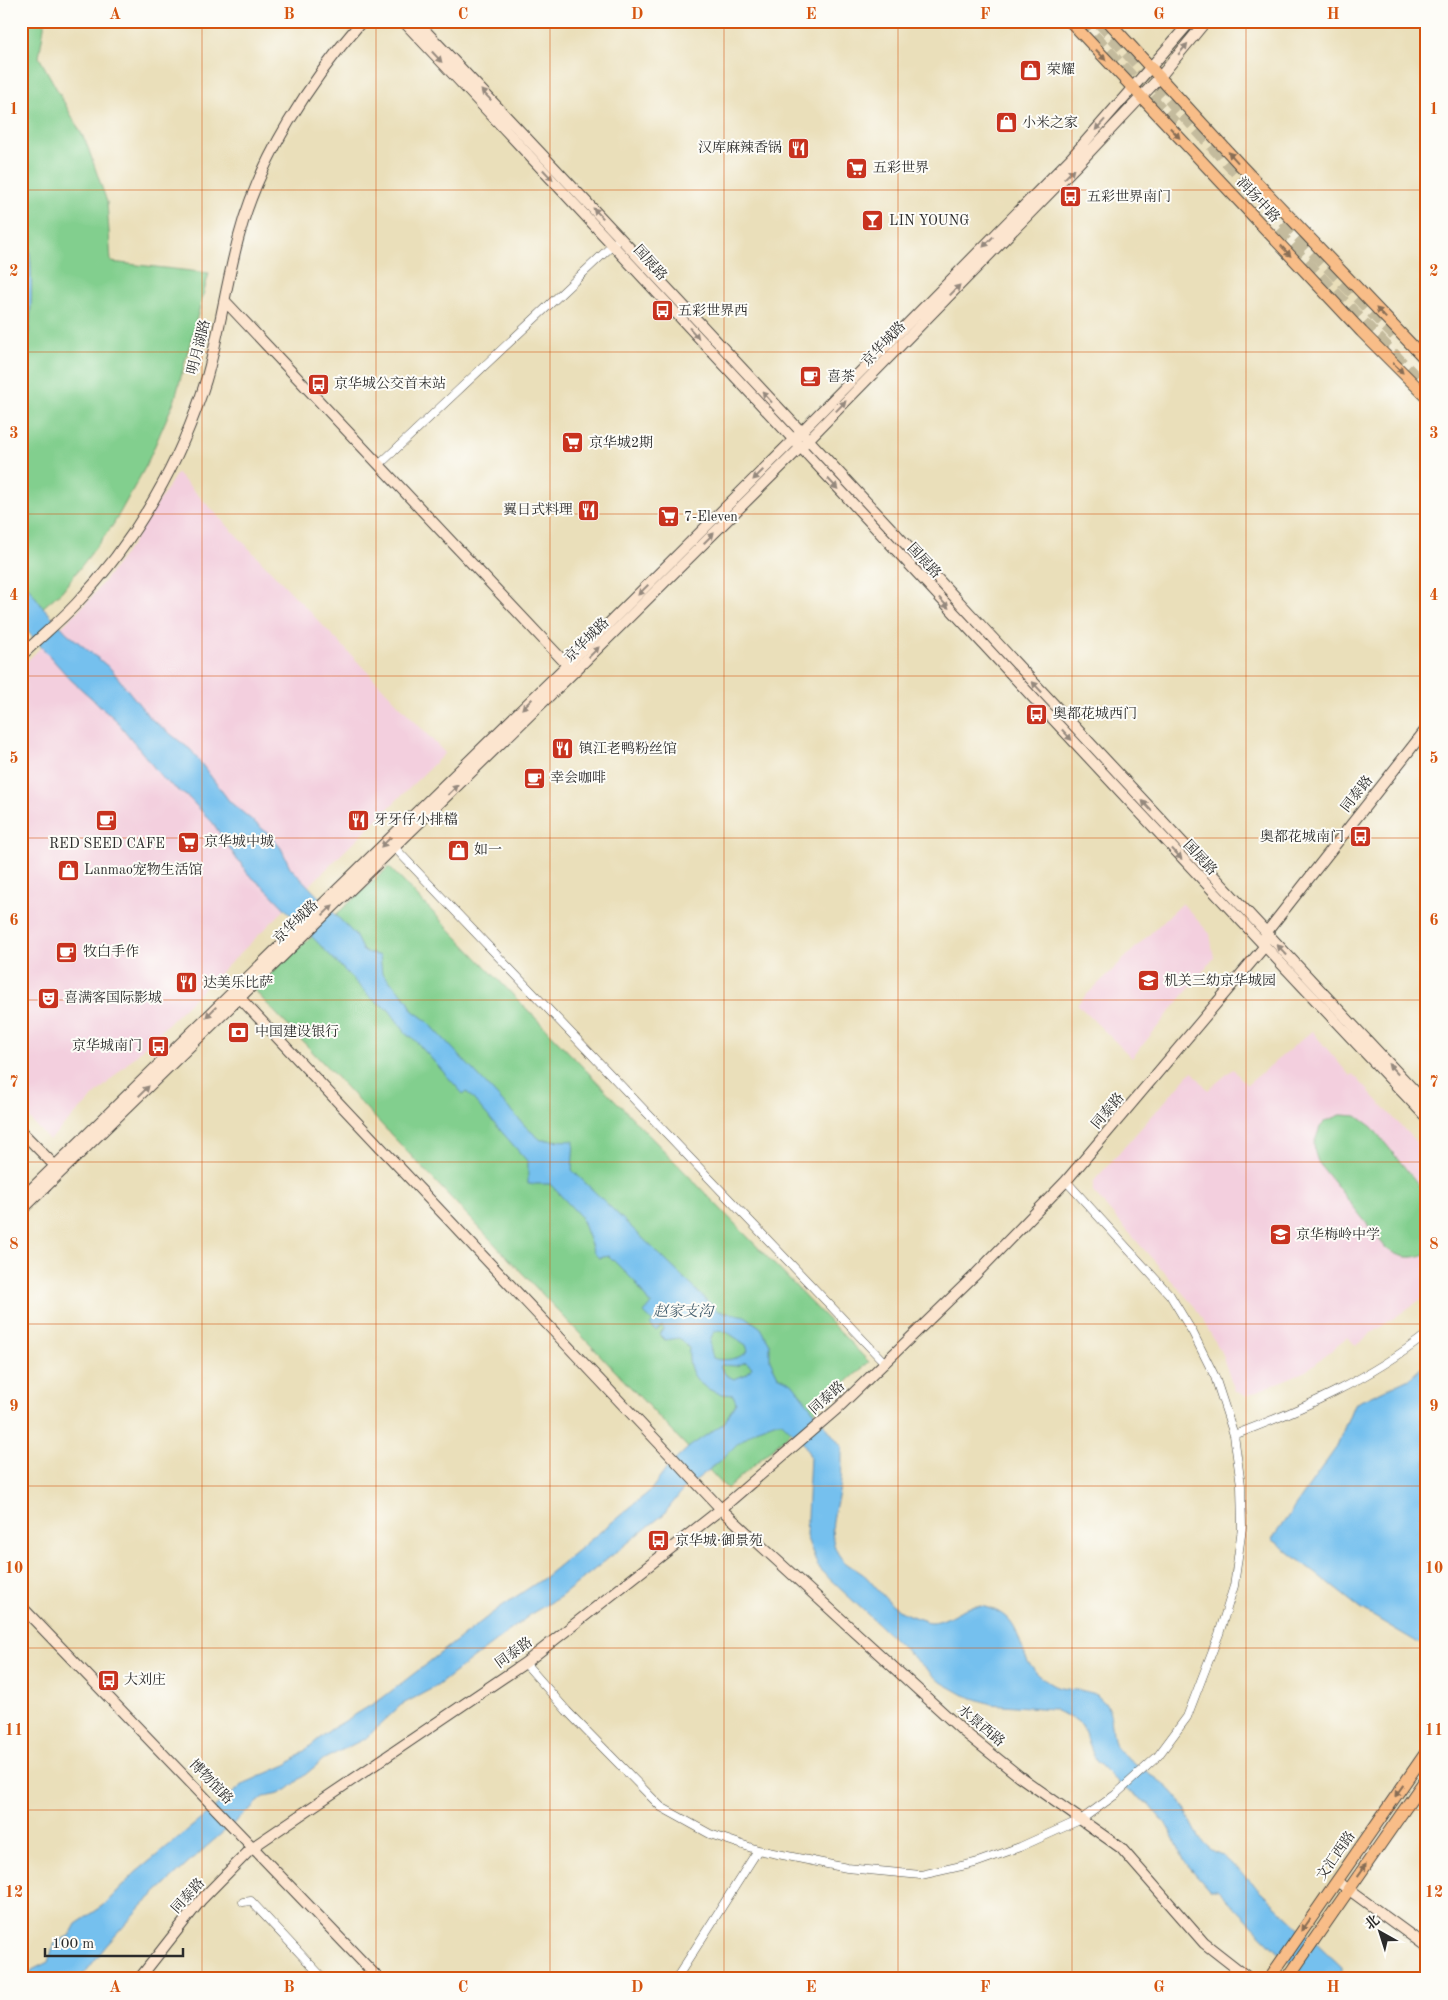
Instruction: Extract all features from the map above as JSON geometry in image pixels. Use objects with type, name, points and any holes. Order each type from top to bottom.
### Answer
[{"type":"main road","name":"润扬中路","points":[[1070,21],[1362,332],[1427,396]]},
{"type":"main road","name":"润扬中路","points":[[1108,21],[1242,168],[1427,361]]},
{"type":"main road","name":"文汇西路","points":[[1269,1979],[1427,1751]]},
{"type":"main road","points":[[1287,1979],[1427,1777]]},
{"type":"street","name":"明月湖路","points":[[21,656],[76,603],[114,560],[154,500],[182,440],[206,380],[239,235],[265,165],[307,90],[362,21]]},
{"type":"street","name":"国展路","points":[[403,21],[617,240]]},
{"type":"street","name":"国展路","points":[[416,21],[1264,947],[1427,1118]]},
{"type":"street","name":"京华城路","points":[[800,441],[1064,165],[1152,68],[1191,21]]},
{"type":"street","name":"京华城路","points":[[21,1211],[58,1169],[571,668],[800,441],[1160,78],[1206,21]]},
{"type":"street","points":[[380,464],[617,240]]},
{"type":"street","points":[[225,301],[571,668]]},
{"type":"street","name":"国展路","points":[[800,441],[1427,1104]]},
{"type":"street","name":"京华城路","points":[[339,894],[394,847],[571,668]]},
{"type":"street","name":"同泰路","points":[[1266,933],[1427,728]]},
{"type":"street","points":[[394,847],[885,1363]]},
{"type":"street","points":[[1264,947],[1266,933]]},
{"type":"street","name":"京华城路","points":[[21,1199],[58,1169],[238,998],[286,945]]},
{"type":"street","name":"同泰路","points":[[138,1979],[201,1900],[253,1847],[525,1664],[721,1509],[838,1408],[1066,1182],[1264,947]]},
{"type":"street","name":"水景西路","points":[[238,998],[721,1509],[963,1731],[1019,1776],[1121,1848],[1204,1943],[1250,1979]]},
{"type":"street","points":[[21,1131],[58,1169]]},
{"type":"street","points":[[525,1664],[567,1711],[661,1807],[710,1834],[758,1850],[847,1868],[921,1875],[984,1860],[1020,1847],[1082,1819],[1129,1782],[1158,1756],[1187,1717],[1219,1634],[1234,1586],[1242,1528],[1241,1485],[1234,1434],[1215,1377],[1193,1333],[1170,1295],[1066,1182]]},
{"type":"street","points":[[1234,1434],[1287,1415],[1411,1347],[1427,1334]]},
{"type":"street","name":"博物馆路","points":[[21,1606],[379,1979]]},
{"type":"street","points":[[676,1979],[758,1850]]},
{"type":"street","points":[[1337,1881],[1427,1947]]},
{"type":"street","points":[[243,1902],[251,1901],[324,1979]]},
{"type":"shaded area","name":"京华城中城","points":[[177,473],[445,753],[49,1140],[21,1110],[21,667],[90,599],[130,547]]},
{"type":"shaded area","name":"机关三幼京华城园","points":[[1182,903],[1210,934],[1214,958],[1132,1058],[1077,1004]]},
{"type":"shaded area","name":"京华梅岭中学","points":[[1312,1031],[1350,1076],[1353,1074],[1427,1154],[1427,1295],[1355,1345],[1348,1337],[1306,1371],[1246,1396],[1235,1391],[1220,1350],[1195,1307],[1093,1192],[1093,1182],[1192,1071],[1208,1090],[1233,1069],[1247,1085]]},
{"type":"green space","points":[[21,21],[45,21],[39,57],[86,142],[107,202],[111,262],[209,273],[175,399],[146,466],[113,525],[62,591],[21,626]]},
{"type":"green space","points":[[389,867],[869,1362],[727,1489],[253,989]]},
{"type":"green space","points":[[1341,1115],[1357,1116],[1372,1127],[1427,1195],[1427,1253],[1416,1257],[1406,1257],[1386,1248],[1318,1162],[1314,1144],[1320,1127],[1326,1121]]},
{"type":"water","points":[[21,210],[30,249],[32,295],[28,340],[21,381]]},
{"type":"water","name":"赵家支沟","points":[[21,577],[42,606],[67,633],[111,669],[150,718],[191,750],[230,802],[270,835],[281,848],[290,867],[355,935],[363,951],[380,956],[382,973],[408,1000],[412,1010],[427,1021],[527,1128],[541,1140],[574,1141],[572,1170],[718,1311],[745,1316],[761,1328],[770,1344],[770,1360],[778,1376],[792,1383],[842,1447],[841,1481],[832,1530],[833,1540],[841,1558],[864,1575],[896,1608],[909,1615],[931,1622],[939,1621],[966,1608],[982,1606],[1003,1615],[1015,1630],[1026,1657],[1038,1674],[1055,1686],[1087,1692],[1103,1701],[1110,1712],[1115,1744],[1118,1750],[1171,1790],[1182,1804],[1195,1830],[1206,1845],[1222,1855],[1342,1967],[1342,1979],[1306,1979],[1217,1889],[1209,1889],[1185,1862],[1169,1829],[1150,1805],[1121,1786],[1096,1761],[1082,1725],[1074,1719],[1052,1709],[991,1704],[964,1695],[939,1681],[819,1569],[806,1536],[810,1456],[804,1444],[782,1422],[774,1422],[758,1428],[737,1444],[719,1462],[683,1490],[664,1514],[560,1597],[534,1612],[437,1686],[401,1705],[366,1738],[324,1759],[288,1789],[279,1794],[264,1797],[143,1905],[106,1946],[80,1979],[29,1979],[32,1970],[48,1962],[54,1944],[70,1935],[76,1924],[103,1906],[135,1873],[245,1783],[288,1764],[330,1730],[381,1699],[499,1608],[544,1578],[650,1491],[668,1467],[689,1447],[724,1423],[736,1402],[733,1395],[710,1390],[694,1376],[691,1370],[689,1348],[679,1338],[665,1340],[659,1334],[664,1329],[662,1326],[656,1331],[650,1325],[653,1322],[644,1313],[652,1304],[648,1302],[636,1283],[609,1256],[599,1258],[594,1253],[580,1216],[550,1184],[528,1184],[528,1162],[467,1092],[463,1094],[412,1037],[408,1036],[389,1010],[372,999],[268,891],[247,873],[213,823],[189,798],[164,780],[116,720],[70,679],[21,624]],"holes":[[[714,1332],[727,1332],[746,1345],[748,1351],[741,1356],[731,1359],[721,1360],[713,1358],[710,1348],[711,1338]],[[746,1362],[752,1367],[747,1374],[734,1379],[726,1375],[720,1367],[722,1365],[736,1366]]]},
{"type":"water","points":[[1427,1362],[1427,1648],[1361,1609],[1272,1539],[1336,1448],[1354,1404],[1410,1378]]},
{"type":"tunnel","points":[[1079,21],[1177,127]]},
{"type":"tunnel","points":[[1099,21],[1233,168],[1395,335]]},
{"type":"tunnel","points":[[1276,232],[1418,381]]},
{"type":"place","name":"荣耀","points":[[1031,70]]},
{"type":"place","name":"小米之家","points":[[1006,123]]},
{"type":"place","name":"汉库麻辣香锅","points":[[798,148]]},
{"type":"place","name":"五彩世界","points":[[857,168]]},
{"type":"place","name":"五彩世界南门","points":[[1071,197]]},
{"type":"place","name":"LIN YOUNG","points":[[873,221]]},
{"type":"place","name":"五彩世界西","points":[[662,311]]},
{"type":"place","name":"喜茶","points":[[811,377]]},
{"type":"place","name":"京华城公交首末站","points":[[318,384]]},
{"type":"place","name":"京华城2期","points":[[573,443]]},
{"type":"place","name":"翼日式料理","points":[[589,510]]},
{"type":"place","name":"7-Eleven","points":[[668,517]]},
{"type":"place","name":"奥都花城西门","points":[[1037,714]]},
{"type":"place","name":"镇江老鸭粉丝馆","points":[[563,749]]},
{"type":"place","name":"幸会咖啡","points":[[534,778]]},
{"type":"place","name":"牙牙仔小排檔","points":[[358,820]]},
{"type":"place","name":"RED SEED CAFE","points":[[107,821]]},
{"type":"place","name":"奥都花城南门","points":[[1360,837]]},
{"type":"place","name":"京华城中城","points":[[188,842]]},
{"type":"place","name":"如一","points":[[458,850]]},
{"type":"place","name":"Lanmao宠物生活馆","points":[[68,870]]},
{"type":"place","name":"牧白手作","points":[[67,952]]},
{"type":"place","name":"机关三幼京华城园","points":[[1148,981]]},
{"type":"place","name":"达美乐比萨","points":[[187,983]]},
{"type":"place","name":"喜满客国际影城","points":[[48,998]]},
{"type":"place","name":"中国建设银行","points":[[239,1032]]},
{"type":"place","name":"京华城南门","points":[[158,1046]]},
{"type":"place","name":"京华梅岭中学","points":[[1280,1235]]},
{"type":"place","name":"京华城·御景苑","points":[[659,1541]]},
{"type":"place","name":"大刘庄","points":[[108,1680]]}]
